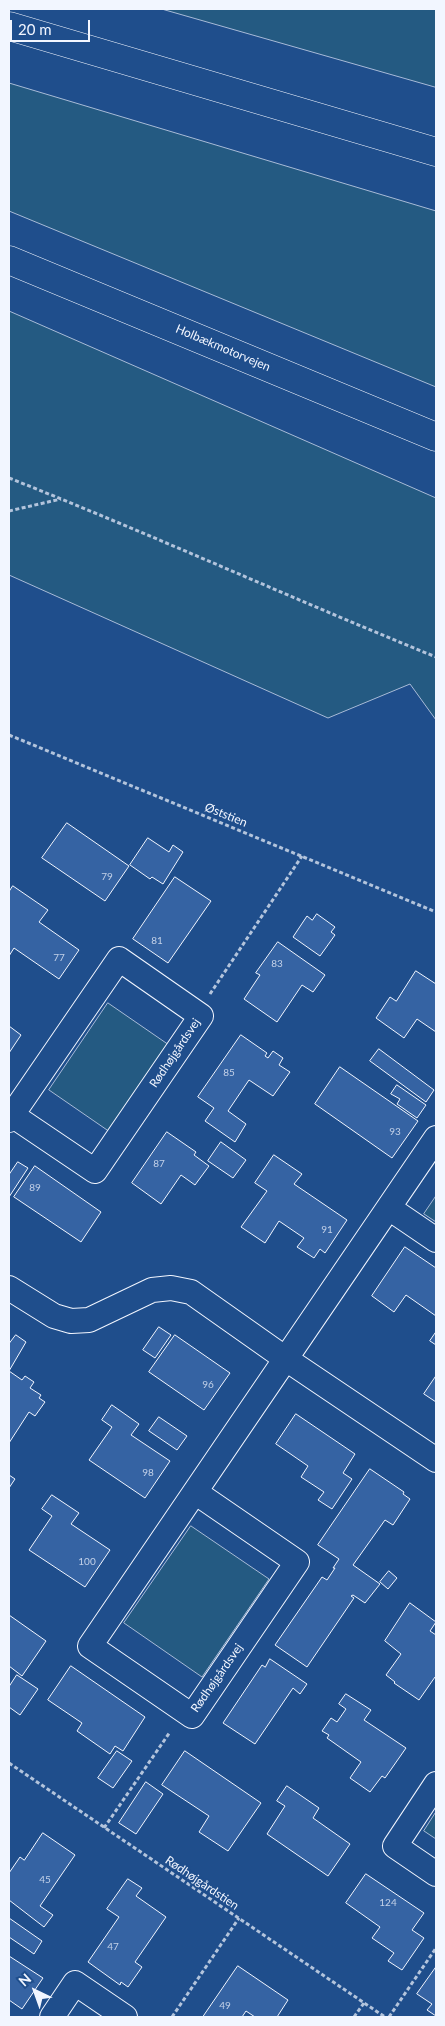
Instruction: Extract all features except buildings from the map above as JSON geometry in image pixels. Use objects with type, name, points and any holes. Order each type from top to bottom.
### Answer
[{"type":"highway","points":[[9,26],[436,152]]},
{"type":"highway","name":"Holbækmotorvejen","points":[[9,260],[436,437]]},
{"type":"street","name":"Rødhøjgårdsvej","points":[[119,959],[201,1016],[94,1171],[10,1117],[119,959]]},
{"type":"street","name":"Rødhøjgårdsvej","points":[[195,1492],[297,1562],[192,1716],[90,1646],[436,1138]]},
{"type":"street","points":[[389,1208],[436,1240]]},
{"type":"street","points":[[9,1288],[54,1316],[71,1321],[89,1320],[152,1290],[172,1288],[191,1292],[286,1359],[436,1460]]},
{"type":"street","points":[[436,1784],[395,1846],[436,1874]]},
{"type":"street","points":[[52,2017],[75,1983],[125,2017]]},
{"type":"path","points":[[9,478],[436,657]]},
{"type":"path","points":[[9,510],[62,499]]},
{"type":"path","name":"Øststien","points":[[9,735],[436,912]]},
{"type":"path","points":[[198,1013],[302,856]]},
{"type":"path","points":[[104,1828],[185,1710]]},
{"type":"path","name":"Rødhøjgårdstien","points":[[9,1763],[387,2017]]},
{"type":"path","points":[[172,2017],[238,1918]]},
{"type":"path","points":[[387,2017],[436,1948]]},
{"type":"path","points":[[354,2017],[364,2003]]},
{"type":"shaded area","points":[[162,9],[436,9],[436,87]]},
{"type":"shaded area","points":[[9,83],[436,211],[436,387],[9,211]]},
{"type":"shaded area","points":[[9,311],[436,498],[436,720],[410,684],[328,718],[9,575]]},
{"type":"shaded area","points":[[108,1003],[169,1045],[110,1132],[49,1090]]},
{"type":"shaded area","points":[[436,1196],[436,1222],[424,1214]]},
{"type":"shaded area","points":[[191,1526],[269,1579],[202,1677],[124,1623]]},
{"type":"shaded area","points":[[436,1812],[436,1839],[424,1831]]}]
